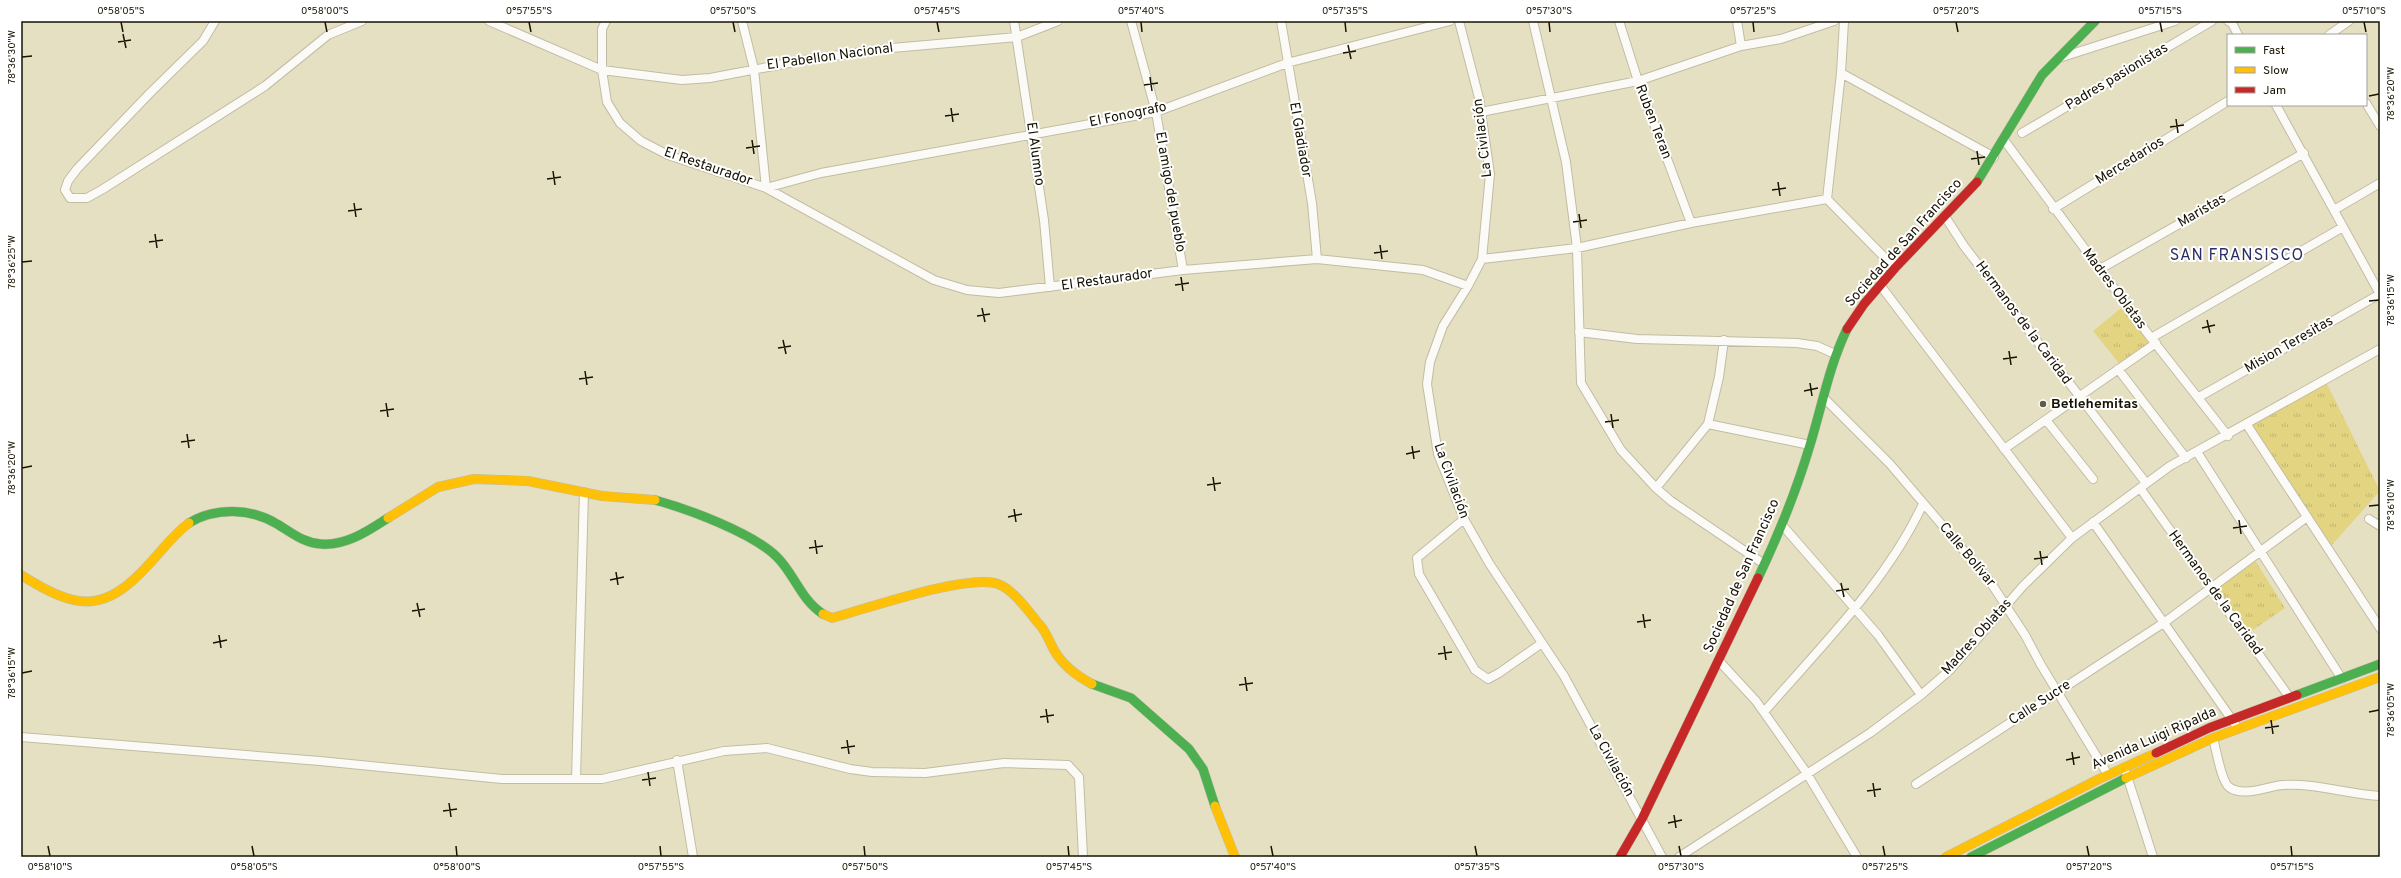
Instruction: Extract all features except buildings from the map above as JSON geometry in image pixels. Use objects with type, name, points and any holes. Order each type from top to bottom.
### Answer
[{"type":"street","points":[[215,21],[203,41],[145,98],[77,169],[68,181],[65,190],[70,198],[88,198],[98,192],[265,86],[328,35],[362,21]]},
{"type":"street","name":"El Pabellon Nacional","points":[[489,21],[602,70],[682,80],[710,78],[754,69],[892,48],[1017,37],[1058,21]]},
{"type":"street","name":"El Restaurador","points":[[606,21],[602,29],[602,70],[607,102],[620,123],[641,141],[668,155],[766,188],[934,280],[967,290],[999,293],[1183,270],[1317,259],[1423,270],[1468,286]]},
{"type":"street","points":[[742,21],[754,69],[766,188]]},
{"type":"street","name":"El Alumno","points":[[1014,21],[1044,220],[1050,287]]},
{"type":"street","name":"El amigo del pueblo","points":[[1131,21],[1156,112],[1183,270]]},
{"type":"street","name":"El Gladiador","points":[[1281,21],[1312,203],[1317,259]]},
{"type":"street","name":"El Fonografo","points":[[821,173],[1156,112],[1287,63],[1450,21]]},
{"type":"street","name":"La Civilación","points":[[1459,21],[1481,112],[1490,174],[1482,259],[1468,286],[1443,326],[1430,362],[1427,384],[1438,454],[1464,519],[1489,563],[1564,676],[1662,857]]},
{"type":"street","points":[[1533,21],[1566,162],[1577,248],[1581,383],[1621,450],[1656,488],[1671,501],[1764,564]]},
{"type":"street","name":"Ruben Teran","points":[[1619,21],[1638,81],[1691,223]]},
{"type":"street","points":[[1737,21],[1741,46]]},
{"type":"street","points":[[1481,112],[1638,81],[1741,46],[1781,39],[1834,21]]},
{"type":"street","points":[[1827,199],[1842,73],[1844,21]]},
{"type":"street","name":"Sociedad de San Francisco","points":[[1620,857],[1642,819],[1783,526],[1810,445],[1835,354],[1854,318],[1895,268],[1973,189],[1994,157],[2042,75],[2055,60],[2095,21]]},
{"type":"street","points":[[2055,60],[2174,21]]},
{"type":"street","name":"Padres pasionistas","points":[[2022,133],[2212,21]]},
{"type":"street","points":[[2228,21],[2232,23],[2238,34]]},
{"type":"street","points":[[2330,34],[2349,21]]},
{"type":"street","points":[[1842,73],[1994,157]]},
{"type":"street","name":"Mercedarios","points":[[2053,208],[2227,102]]},
{"type":"street","points":[[2367,105],[2380,126]]},
{"type":"street","points":[[2277,106],[2380,294]]},
{"type":"street","name":"Madres Oblatas","points":[[2004,140],[2053,208],[2228,436]]},
{"type":"street","name":"Maristas","points":[[2100,269],[2304,154]]},
{"type":"street","name":"El Restaurador","points":[[766,188],[821,173]]},
{"type":"street","points":[[2334,210],[2380,183]]},
{"type":"street","points":[[1482,259],[1577,248],[1691,223],[1827,199]]},
{"type":"street","points":[[1827,199],[1895,268]]},
{"type":"street","name":"Hermanos de la Caridad","points":[[1946,218],[1964,246],[2079,397],[2143,486],[2211,588],[2290,698]]},
{"type":"street","points":[[2004,449],[2118,369],[2153,340],[2343,227]]},
{"type":"street","points":[[1880,285],[2072,538]]},
{"type":"street","name":"Mision Teresitas","points":[[2199,397],[2380,294]]},
{"type":"street","points":[[1579,332],[1637,338],[1724,340],[1817,346],[1835,354]]},
{"type":"street","points":[[1656,488],[1708,424],[1719,376],[1724,340]]},
{"type":"street","name":"Madres Oblatas","points":[[1678,857],[1806,772],[1870,733],[1950,670],[2006,605],[2072,538],[2093,522],[2143,486],[2186,458],[2228,436],[2380,349]]},
{"type":"street","points":[[2118,369],[2186,458]]},
{"type":"street","name":"Calle Bolívar","points":[[1824,397],[1890,464],[1989,580],[2006,605],[2108,775]]},
{"type":"street","points":[[2046,420],[2093,480]]},
{"type":"street","points":[[1708,424],[1810,445]]},
{"type":"street","points":[[2247,425],[2380,628]]},
{"type":"street","points":[[2197,452],[2342,679]]},
{"type":"street","points":[[21,575],[37,586],[62,597],[82,603],[108,600],[124,590],[143,572],[175,534],[188,523],[211,513],[257,514],[270,520],[298,540],[312,544],[335,544],[362,533],[409,504],[446,484],[475,480],[518,480],[540,482],[604,496],[648,498],[698,515],[743,536],[777,557],[808,602],[820,614],[832,618],[948,586],[974,582],[998,584],[1020,600],[1042,627],[1055,652],[1076,675],[1103,689],[1131,698],[1189,749],[1203,769],[1226,838],[1235,857]]},
{"type":"street","points":[[576,779],[584,492]]},
{"type":"street","points":[[1764,712],[1854,609],[1881,575],[1916,521],[1923,504]]},
{"type":"street","name":"Calle Sucre","points":[[1916,784],[2165,622],[2307,517]]},
{"type":"street","points":[[1464,519],[1417,558],[1419,574],[1475,670],[1488,679],[1542,643]]},
{"type":"street","points":[[2369,519],[2380,526]]},
{"type":"street","points":[[2093,522],[2234,719],[2237,729]]},
{"type":"street","points":[[1783,526],[1878,635],[1920,694]]},
{"type":"street","points":[[1719,661],[1764,712],[1806,772],[1857,857]]},
{"type":"street","name":"Avenida Luigi Ripalda","points":[[1946,857],[2124,767],[2234,719],[2380,664]]},
{"type":"street","name":"Avenida Luigi Ripalda","points":[[1971,857],[2128,777],[2213,738],[2380,678]]},
{"type":"street","points":[[21,737],[320,761],[502,779],[602,779],[677,760],[724,751],[767,748],[850,769],[872,772],[925,773],[1004,763],[1068,765],[1079,778],[1084,857]]},
{"type":"street","points":[[2213,738],[2225,783],[2234,790],[2245,792],[2281,785],[2300,784],[2380,796]]},
{"type":"street","points":[[677,760],[693,857]]},
{"type":"street","points":[[2124,767],[2153,857]]},
{"type":"green space","points":[[2126,304],[2156,343],[2122,367],[2093,331]]},
{"type":"green space","points":[[2325,380],[2380,491],[2331,546],[2247,425]]},
{"type":"green space","points":[[2253,557],[2285,608],[2247,634],[2213,586]]},
{"type":"traffic: fast","points":[[1977,182],[2042,75],[2095,21]]},
{"type":"traffic: fast","points":[[1758,578],[1793,496],[1810,445],[1835,357],[1847,329]]},
{"type":"traffic: fast","points":[[655,500],[685,509],[719,523],[737,531],[766,548],[783,564],[809,602],[823,614]]},
{"type":"traffic: fast","points":[[189,523],[210,514],[221,512],[245,512],[267,519],[308,542],[330,544],[339,543],[356,537],[388,518]]},
{"type":"traffic: fast","points":[[2297,695],[2380,664]]},
{"type":"traffic: fast","points":[[1092,684],[1131,698],[1189,749],[1203,769],[1215,806]]},
{"type":"traffic: fast","points":[[1971,857],[2126,778]]},
{"type":"traffic: slow","points":[[388,518],[438,487],[474,479],[528,481],[602,496],[655,500]]},
{"type":"traffic: slow","points":[[21,575],[41,587],[58,595],[74,600],[89,602],[104,599],[119,591],[134,579],[189,523]]},
{"type":"traffic: slow","points":[[823,614],[832,618],[892,600],[964,583],[984,582],[998,584],[1009,591],[1026,607],[1044,630],[1054,650],[1066,666],[1081,678],[1092,684]]},
{"type":"traffic: slow","points":[[2126,778],[2213,738],[2380,677]]},
{"type":"traffic: slow","points":[[1946,857],[2099,779],[2156,753]]},
{"type":"traffic: slow","points":[[1215,806],[1235,857]]},
{"type":"traffic: jam","points":[[1847,329],[1864,304],[1895,268],[1977,182]]},
{"type":"traffic: jam","points":[[1620,857],[1642,819],[1758,578]]},
{"type":"traffic: jam","points":[[2156,753],[2209,728],[2297,695]]},
{"type":"place","name":"Betlehemitas","points":[[2043,404]]},
{"type":"district","name":"SAN FRANSISCO","points":[[2237,256]]}]
